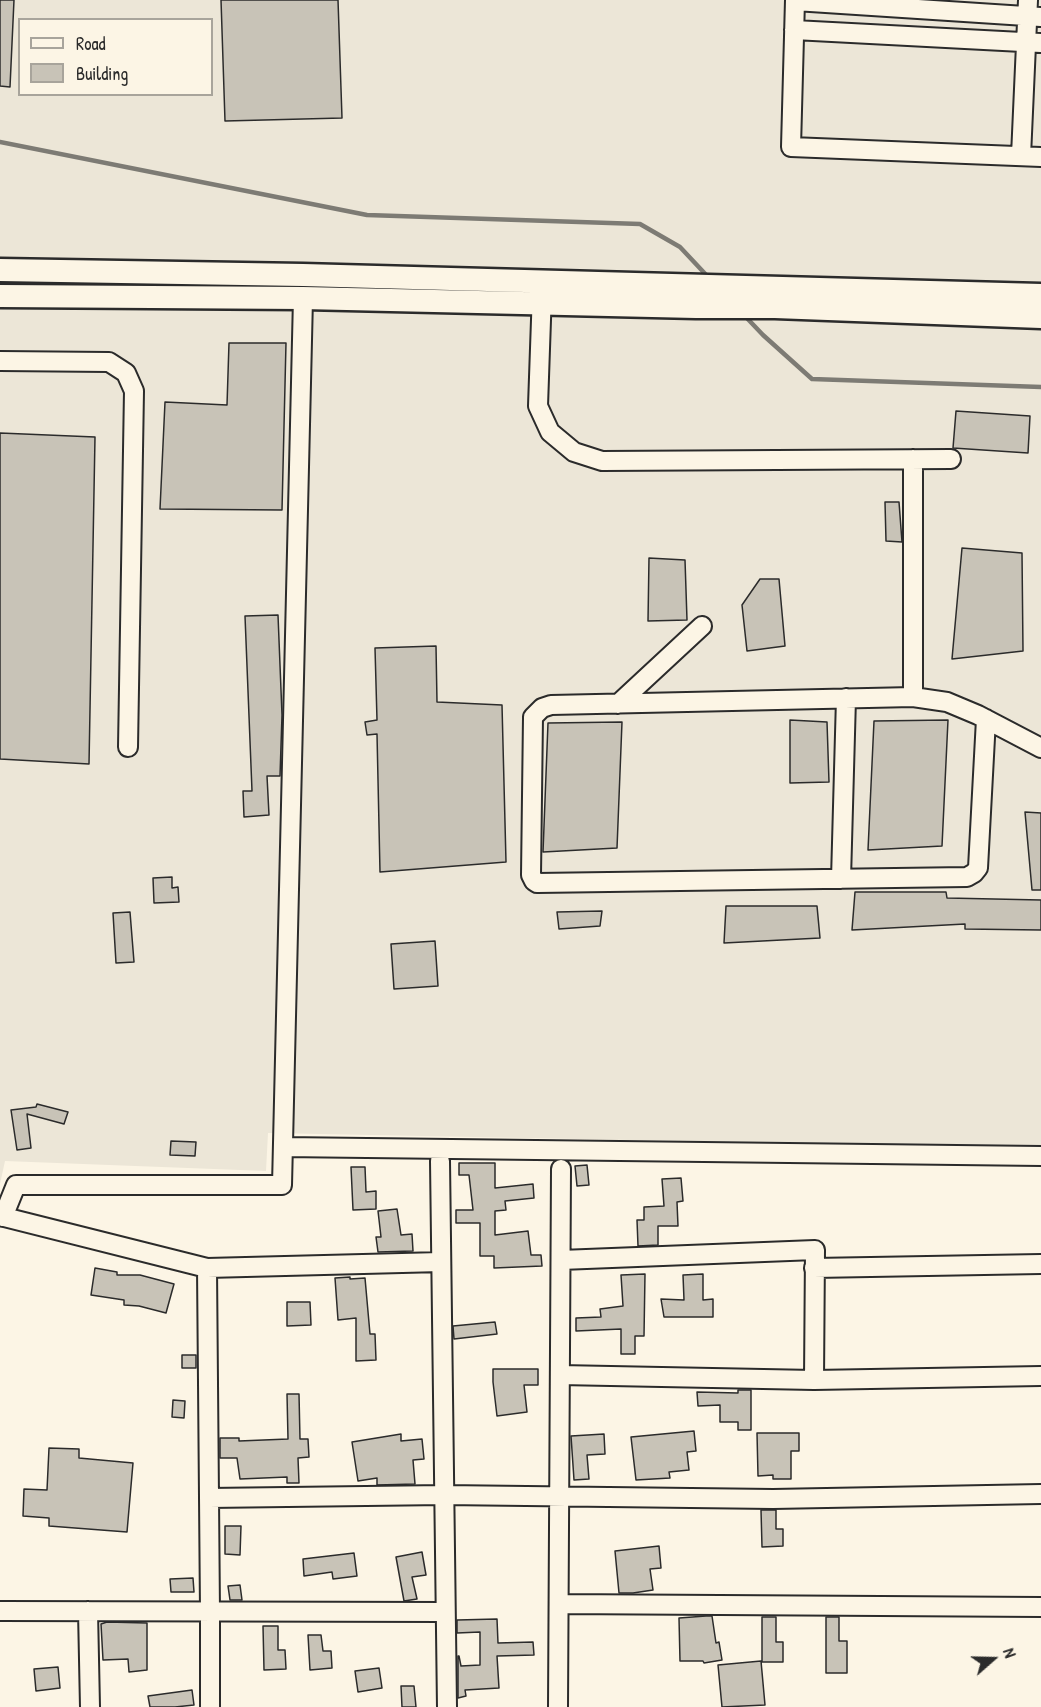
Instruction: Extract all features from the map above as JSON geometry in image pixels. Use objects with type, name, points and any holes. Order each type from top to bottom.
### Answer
[{"type":"main road","points":[[0,270],[303,274],[1041,295]]},
{"type":"main road","points":[[0,296],[303,298],[775,308],[1041,317]]},
{"type":"street","points":[[1022,156],[1034,43],[1032,11],[795,1],[791,147],[1041,157]]},
{"type":"street","points":[[794,30],[1034,43]]},
{"type":"street","points":[[543,281],[538,406],[550,432],[574,452],[602,461],[951,459]]},
{"type":"street","points":[[303,298],[282,1185],[16,1185],[2,1217],[207,1268],[441,1262]]},
{"type":"street","points":[[0,361],[109,362],[126,373],[134,391],[128,747]]},
{"type":"street","points":[[913,459],[913,697]]},
{"type":"street","points":[[618,704],[702,626]]},
{"type":"street","points":[[986,719],[978,868],[967,877],[537,883],[531,875],[534,717],[542,708],[551,705],[913,697],[947,702],[986,719],[1041,748]]},
{"type":"street","points":[[841,879],[846,698]]},
{"type":"street","points":[[283,1147],[1041,1156]]},
{"type":"street","points":[[440,1161],[447,1707]]},
{"type":"street","points":[[558,1707],[561,1169]]},
{"type":"street","points":[[561,1260],[815,1250],[814,1380]]},
{"type":"street","points":[[814,1268],[1041,1263]]},
{"type":"street","points":[[207,1268],[210,1707]]},
{"type":"street","points":[[560,1375],[814,1380],[1041,1376]]},
{"type":"street","points":[[209,1498],[444,1496],[773,1499],[1041,1494]]},
{"type":"street","points":[[559,1604],[1041,1607]]},
{"type":"street","points":[[0,1611],[445,1612]]},
{"type":"street","points":[[88,1611],[90,1707]]},
{"type":"shaded area","points":[[0,0],[1041,0],[1041,1148],[268,1133],[266,1171],[5,1161],[0,1184]]},
{"type":"building","points":[[0,0],[14,0],[10,87],[0,86]]},
{"type":"building","points":[[221,0],[338,0],[342,118],[225,121]]},
{"type":"building","points":[[229,343],[286,343],[282,510],[160,509],[165,402],[227,405]]},
{"type":"building","points":[[956,411],[1030,416],[1028,453],[953,448]]},
{"type":"building","points":[[0,433],[95,437],[89,764],[0,759]]},
{"type":"building","points":[[885,502],[899,502],[902,542],[886,541]]},
{"type":"building","points":[[962,548],[1022,553],[1023,651],[952,659]]},
{"type":"building","points":[[649,558],[685,560],[687,620],[648,621]]},
{"type":"building","points":[[760,579],[779,579],[785,646],[747,651],[742,605]]},
{"type":"building","points":[[278,615],[282,715],[280,776],[267,776],[269,815],[244,817],[243,791],[252,791],[245,616]]},
{"type":"building","points":[[436,646],[437,702],[502,705],[506,862],[380,872],[377,734],[367,735],[365,722],[377,720],[375,648]]},
{"type":"building","points":[[790,720],[827,722],[829,782],[790,783]]},
{"type":"building","points":[[948,720],[942,846],[868,850],[874,721]]},
{"type":"building","points":[[622,722],[617,848],[543,852],[548,723]]},
{"type":"building","points":[[1025,812],[1041,813],[1041,890],[1032,890]]},
{"type":"building","points":[[172,877],[172,888],[178,887],[179,902],[154,903],[153,878]]},
{"type":"building","points":[[855,892],[946,892],[947,898],[1041,900],[1041,930],[965,929],[965,924],[852,930]]},
{"type":"building","points":[[726,906],[817,906],[820,938],[724,943]]},
{"type":"building","points":[[602,911],[600,926],[559,929],[557,912]]},
{"type":"building","points":[[130,912],[134,962],[116,963],[113,913]]},
{"type":"building","points":[[435,941],[438,986],[394,989],[391,944]]},
{"type":"building","points":[[37,1104],[68,1112],[64,1124],[27,1114],[31,1148],[17,1150],[11,1110],[36,1107]]},
{"type":"building","points":[[171,1141],[196,1142],[195,1156],[170,1155]]},
{"type":"building","points":[[459,1163],[495,1163],[495,1188],[533,1184],[534,1198],[505,1201],[506,1210],[495,1211],[495,1235],[528,1231],[531,1255],[541,1255],[542,1266],[494,1268],[494,1256],[480,1256],[480,1223],[456,1223],[456,1210],[473,1210],[469,1175],[459,1175]]},
{"type":"building","points":[[587,1165],[589,1185],[577,1186],[575,1166]]},
{"type":"building","points":[[351,1167],[365,1167],[366,1192],[376,1191],[376,1209],[353,1210]]},
{"type":"building","points":[[681,1178],[683,1201],[677,1202],[678,1226],[658,1226],[658,1245],[638,1246],[637,1220],[644,1220],[644,1207],[664,1206],[662,1179]]},
{"type":"building","points":[[397,1209],[401,1235],[412,1234],[413,1251],[378,1252],[376,1237],[381,1237],[378,1211]]},
{"type":"building","points":[[95,1268],[117,1272],[117,1275],[140,1275],[174,1284],[166,1313],[139,1306],[124,1305],[124,1300],[91,1295]]},
{"type":"building","points":[[645,1274],[644,1336],[635,1336],[635,1354],[621,1354],[621,1329],[576,1331],[576,1318],[601,1317],[600,1309],[623,1306],[621,1275]]},
{"type":"building","points":[[703,1274],[703,1300],[713,1299],[713,1317],[664,1317],[661,1299],[684,1300],[683,1275]]},
{"type":"building","points":[[350,1277],[350,1279],[365,1278],[370,1334],[375,1334],[376,1360],[356,1361],[356,1318],[338,1320],[335,1278]]},
{"type":"building","points":[[287,1302],[310,1302],[311,1325],[287,1326]]},
{"type":"building","points":[[495,1322],[497,1334],[454,1339],[453,1326]]},
{"type":"building","points":[[182,1355],[196,1355],[196,1368],[182,1368]]},
{"type":"building","points":[[493,1369],[538,1369],[538,1385],[524,1385],[527,1412],[497,1416]]},
{"type":"building","points":[[738,1390],[751,1390],[751,1430],[738,1430],[738,1422],[720,1422],[720,1405],[698,1406],[697,1392],[738,1393]]},
{"type":"building","points":[[287,1394],[299,1394],[300,1439],[308,1439],[309,1457],[298,1458],[299,1483],[287,1483],[287,1477],[240,1479],[237,1458],[220,1458],[220,1438],[239,1438],[239,1441],[288,1439]]},
{"type":"building","points":[[173,1400],[185,1401],[184,1418],[172,1417]]},
{"type":"building","points":[[694,1431],[696,1451],[687,1452],[689,1470],[669,1472],[670,1478],[636,1480],[631,1437]]},
{"type":"building","points":[[757,1433],[799,1433],[799,1451],[791,1451],[791,1479],[773,1479],[773,1475],[758,1476]]},
{"type":"building","points":[[401,1434],[401,1441],[422,1439],[424,1459],[413,1460],[415,1484],[377,1485],[377,1478],[358,1481],[352,1442]]},
{"type":"building","points":[[604,1434],[605,1454],[587,1455],[589,1479],[574,1480],[571,1436]]},
{"type":"building","points":[[49,1448],[79,1449],[79,1458],[133,1463],[127,1532],[49,1526],[49,1518],[23,1516],[24,1489],[47,1490]]},
{"type":"building","points":[[761,1510],[776,1510],[776,1529],[783,1529],[783,1546],[762,1547]]},
{"type":"building","points":[[225,1526],[241,1526],[240,1555],[225,1554]]},
{"type":"building","points":[[659,1546],[661,1568],[650,1569],[653,1590],[619,1593],[615,1551]]},
{"type":"building","points":[[422,1552],[426,1575],[412,1577],[417,1599],[404,1601],[396,1557]]},
{"type":"building","points":[[354,1553],[357,1576],[333,1579],[332,1572],[304,1576],[303,1559]]},
{"type":"building","points":[[193,1578],[194,1592],[171,1592],[170,1579]]},
{"type":"building","points":[[240,1585],[242,1600],[230,1600],[228,1586]]},
{"type":"building","points":[[712,1616],[716,1643],[719,1642],[722,1660],[704,1663],[703,1661],[680,1661],[679,1618]]},
{"type":"building","points":[[762,1617],[776,1617],[776,1642],[783,1642],[783,1662],[762,1662]]},
{"type":"building","points":[[826,1617],[839,1617],[839,1641],[847,1641],[847,1673],[826,1673]]},
{"type":"building","points":[[497,1619],[498,1643],[533,1642],[534,1655],[497,1656],[499,1688],[465,1690],[466,1696],[458,1698],[458,1656],[461,1666],[480,1665],[480,1632],[457,1633],[457,1620]]},
{"type":"building","points":[[107,1622],[147,1623],[147,1670],[129,1672],[128,1659],[103,1660],[101,1624]]},
{"type":"building","points":[[263,1626],[278,1626],[278,1650],[285,1650],[286,1669],[264,1670]]},
{"type":"building","points":[[308,1635],[321,1635],[323,1651],[331,1651],[332,1668],[310,1670]]},
{"type":"building","points":[[761,1661],[765,1705],[722,1707],[718,1665]]},
{"type":"building","points":[[58,1667],[60,1688],[36,1691],[34,1669]]},
{"type":"building","points":[[379,1668],[382,1688],[358,1692],[355,1671]]},
{"type":"building","points":[[401,1686],[414,1686],[416,1707],[402,1707]]},
{"type":"building","points":[[192,1690],[194,1705],[150,1707],[148,1696]]},
{"type":"waterway","points":[[0,142],[367,215],[640,224],[680,247],[710,279]]},
{"type":"waterway","points":[[743,314],[812,379],[1041,387]]}]
